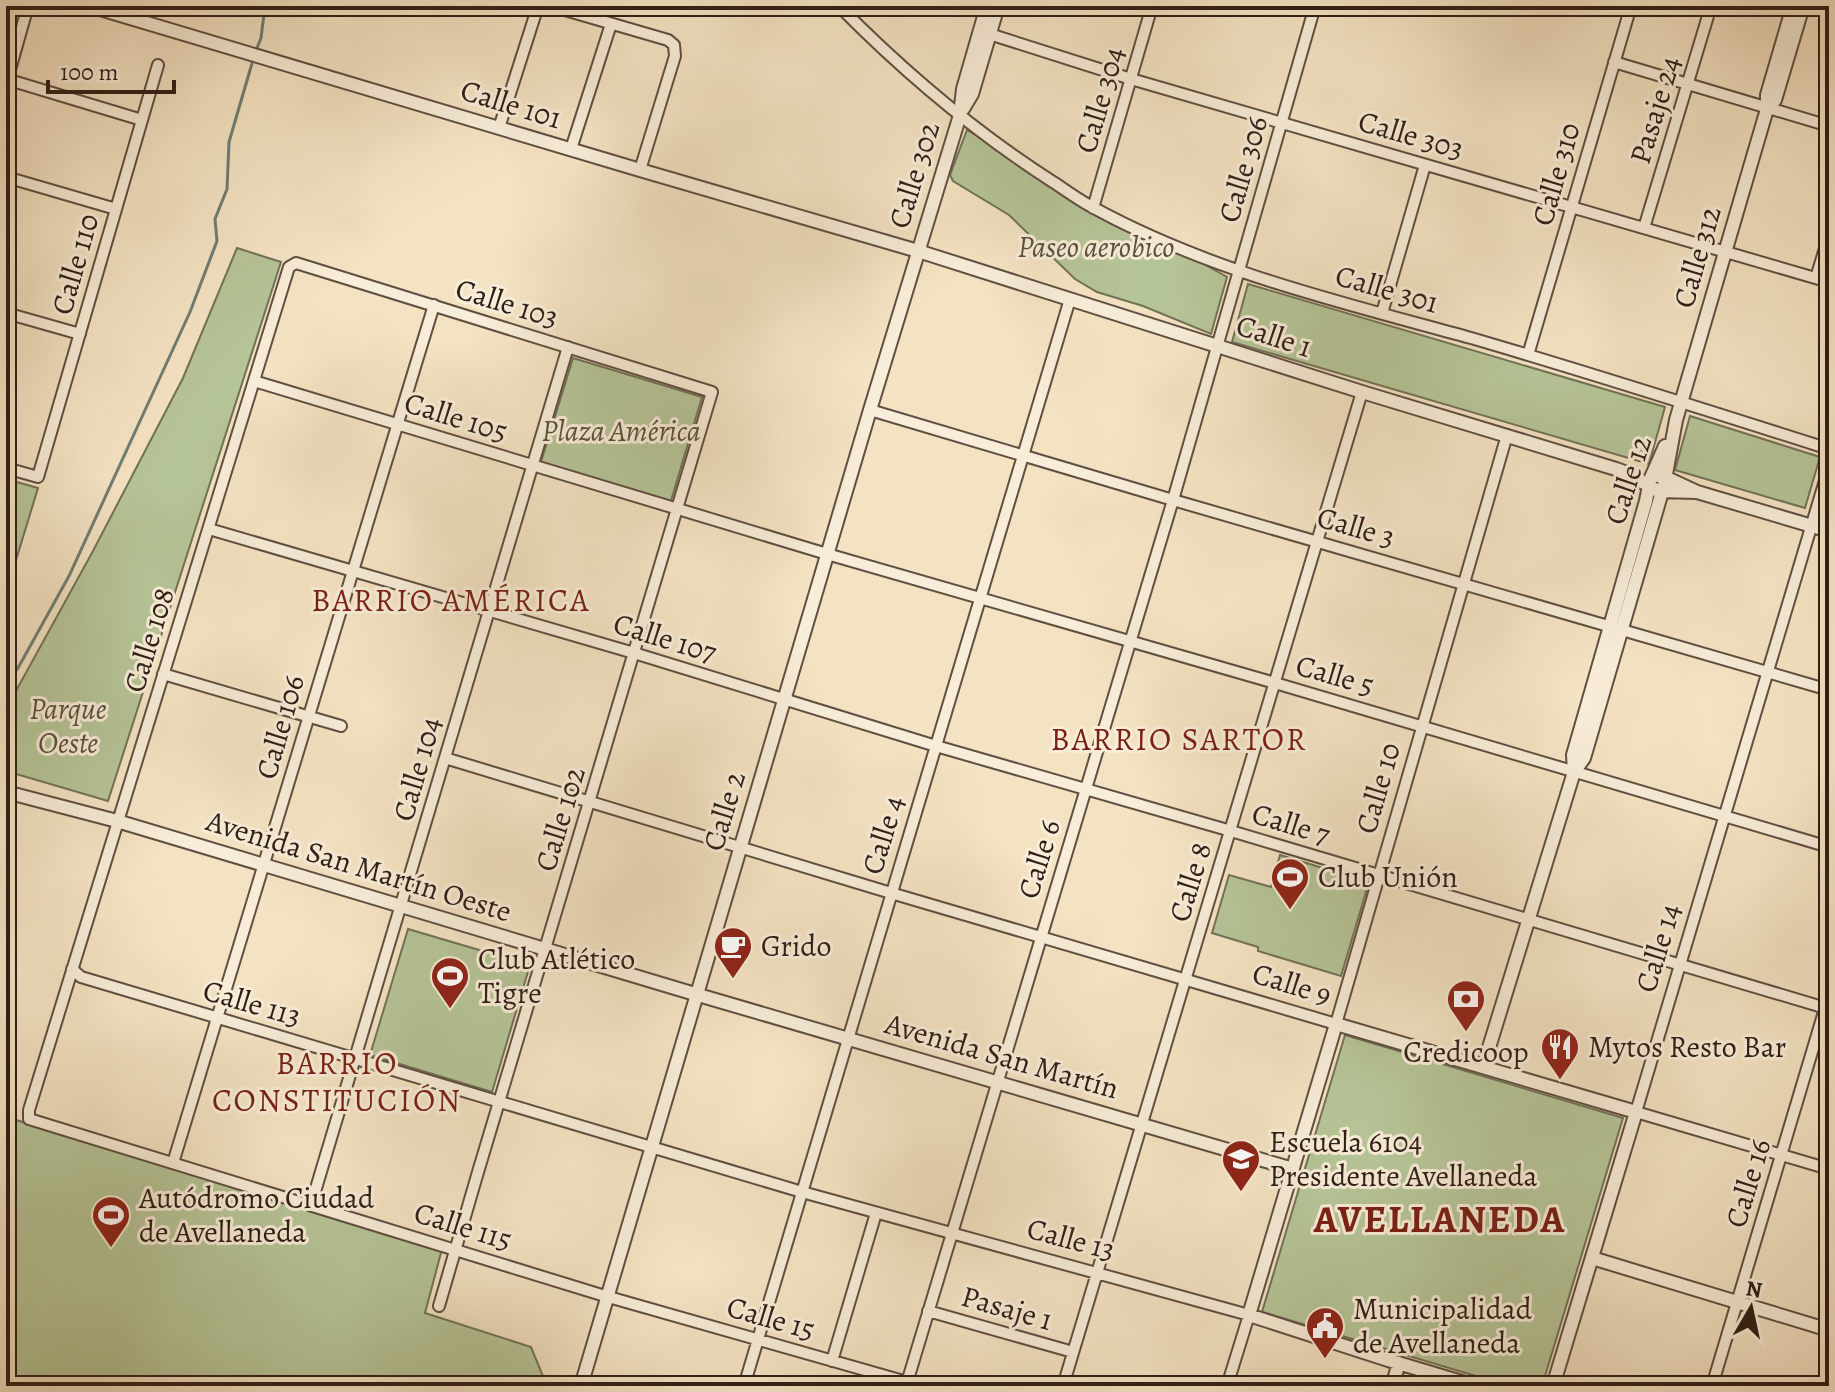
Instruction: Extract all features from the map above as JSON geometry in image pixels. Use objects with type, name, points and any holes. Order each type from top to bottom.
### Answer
[{"type":"street","points":[[28,6],[6,81],[142,120]]},
{"type":"street","name":"Calle 101","points":[[90,6],[918,251]]},
{"type":"street","points":[[499,128],[538,6]]},
{"type":"street","points":[[551,6],[668,40],[674,45],[675,56],[640,170]]},
{"type":"street","name":"Calle 301","points":[[839,6],[897,62],[1024,163],[1093,208],[1165,243],[1239,271],[1681,401],[1829,449]]},
{"type":"street","name":"Calle 302","points":[[985,32],[987,6]]},
{"type":"street","name":"Calle 302","points":[[918,251],[960,115],[963,89],[998,6]]},
{"type":"street","name":"Calle 304","points":[[1093,208],[1152,6]]},
{"type":"street","name":"Calle 306","points":[[1218,346],[1315,6]]},
{"type":"street","name":"Calle 310","points":[[1528,355],[1631,6]]},
{"type":"street","name":"Pasaje 24","points":[[1644,228],[1711,6]]},
{"type":"street","name":"Calle 312","points":[[1676,420],[1767,109],[1767,95],[1793,6]]},
{"type":"street","name":"Calle 312","points":[[1767,109],[1775,100],[1803,6]]},
{"type":"street","points":[[571,149],[611,24]]},
{"type":"street","name":"Calle 303","points":[[985,32],[1131,79],[1829,282]]},
{"type":"street","points":[[1614,62],[1829,126]]},
{"type":"street","name":"Calle 110","points":[[6,468],[38,477],[158,65]]},
{"type":"street","points":[[1382,313],[1425,165]]},
{"type":"street","points":[[6,177],[116,209]]},
{"type":"street","points":[[1816,278],[1829,235]]},
{"type":"street","name":"Calle 1","points":[[918,251],[1362,392],[1829,531]]},
{"type":"street","name":"Calle 2","points":[[581,1386],[918,251]]},
{"type":"street","name":"Calle 103","points":[[289,267],[296,263],[712,392]]},
{"type":"street","name":"Calle 108","points":[[29,1119],[29,1110],[117,821],[289,267]]},
{"type":"street","name":"Calle 4","points":[[744,1386],[1070,299]]},
{"type":"street","name":"Calle 106","points":[[173,1163],[434,305]]},
{"type":"street","points":[[6,313],[80,334]]},
{"type":"street","name":"Calle 6","points":[[906,1384],[1218,346]]},
{"type":"street","name":"Calle 104","points":[[311,1205],[568,347]]},
{"type":"street","name":"Calle 105","points":[[254,381],[827,554]]},
{"type":"street","name":"Calle 102","points":[[439,1306],[712,392]]},
{"type":"street","name":"Calle 8","points":[[1063,1386],[1362,392]]},
{"type":"street","name":"Calle 3","points":[[870,410],[1829,690]]},
{"type":"street","name":"Calle 12","points":[[1483,1067],[1574,772],[1573,755],[1616,627],[1646,501],[1657,482],[1676,420]]},
{"type":"street","name":"Calle 10","points":[[1227,1386],[1507,435]]},
{"type":"street","name":"Calle 14","points":[[1553,1386],[1829,467]]},
{"type":"street","name":"Calle 107","points":[[209,529],[784,700]]},
{"type":"street","name":"Calle 5","points":[[827,554],[1829,847]]},
{"type":"street","points":[[163,674],[341,726]]},
{"type":"street","name":"Calle 7","points":[[784,700],[1827,1008]]},
{"type":"street","name":"Calle 9","points":[[445,758],[891,893],[1829,1169]]},
{"type":"street","name":"Avenida San Martín Oeste","points":[[6,792],[117,821],[696,994]]},
{"type":"street","name":"Calle 113","points":[[72,969],[81,977],[652,1146]]},
{"type":"street","name":"Avenida San Martín","points":[[696,994],[1293,1169]]},
{"type":"street","name":"Calle 16","points":[[1712,1386],[1829,995]]},
{"type":"street","name":"Calle 115","points":[[29,1119],[607,1296]]},
{"type":"street","name":"Calle 13","points":[[652,1146],[876,1213],[1249,1315],[1475,1386]]},
{"type":"street","points":[[832,1361],[876,1213]]},
{"type":"street","points":[[1592,1258],[1829,1330]]},
{"type":"street","name":"Calle 15","points":[[607,1296],[921,1386]]},
{"type":"street","name":"Pasaje 1","points":[[928,1311],[1073,1352]]},
{"type":"street","points":[[1392,1386],[1399,1363]]},
{"type":"green space","name":"Paseo aerobico","points":[[967,130],[1227,277],[1211,334],[1143,306],[1097,292],[1075,279],[1009,215],[953,181],[950,175]]},
{"type":"green space","name":"Parque Oeste","points":[[237,248],[281,262],[108,801],[6,771],[6,709],[183,378]]},
{"type":"green space","points":[[1248,284],[1665,407],[1649,464],[1232,342]]},
{"type":"green space","name":"Plaza América","points":[[573,358],[702,397],[670,504],[540,465]]},
{"type":"green space","points":[[1690,416],[1820,457],[1805,508],[1675,470]]},
{"type":"green space","points":[[6,479],[38,488],[6,593]]},
{"type":"green space","name":"Club Unión","points":[[1280,855],[1369,882],[1341,976],[1258,951],[1258,947],[1212,933],[1229,875],[1271,887]]},
{"type":"green space","name":"Club Atlético Tigre","points":[[408,929],[530,965],[492,1092],[370,1055]]},
{"type":"green space","points":[[1345,1035],[1623,1118],[1542,1386],[1509,1386],[1262,1312]]},
{"type":"green space","name":"Autódromo Ciudad de Avellaneda","points":[[6,1117],[442,1249],[425,1313],[531,1347],[547,1386],[6,1386]]},
{"type":"waterway","points":[[255,53],[261,38],[265,6]]},
{"type":"waterway","points":[[6,683],[18,668],[69,576],[190,312],[217,241],[215,219],[227,189],[229,142],[253,60]]},
{"type":"waterway","points":[[6,1342],[18,1386]]},
{"type":"place","name":"Club Unión","points":[[1290,911]]},
{"type":"place","name":"Grido","points":[[733,980]]},
{"type":"place","name":"Club Atlético Tigre","points":[[450,1010]]},
{"type":"place","name":"Credicoop","points":[[1466,1033]]},
{"type":"place","name":"Mytos Resto Bar","points":[[1560,1081]]},
{"type":"place","name":"Escuela 6104 Presidente Avellaneda","points":[[1241,1193]]},
{"type":"place","name":"Autódromo Ciudad de Avellaneda","points":[[111,1249]]},
{"type":"place","name":"Municipalidad de Avellaneda","points":[[1325,1360]]},
{"type":"district","name":"BARRIO AMÉRICA","points":[[451,600]]},
{"type":"district","name":"BARRIO SARTOR","points":[[1179,739]]},
{"type":"district","name":"BARRIO CONSTITUCIÓN","points":[[337,1082]]},
{"type":"district","name":"AVELLANEDA","points":[[1440,1219]]}]
